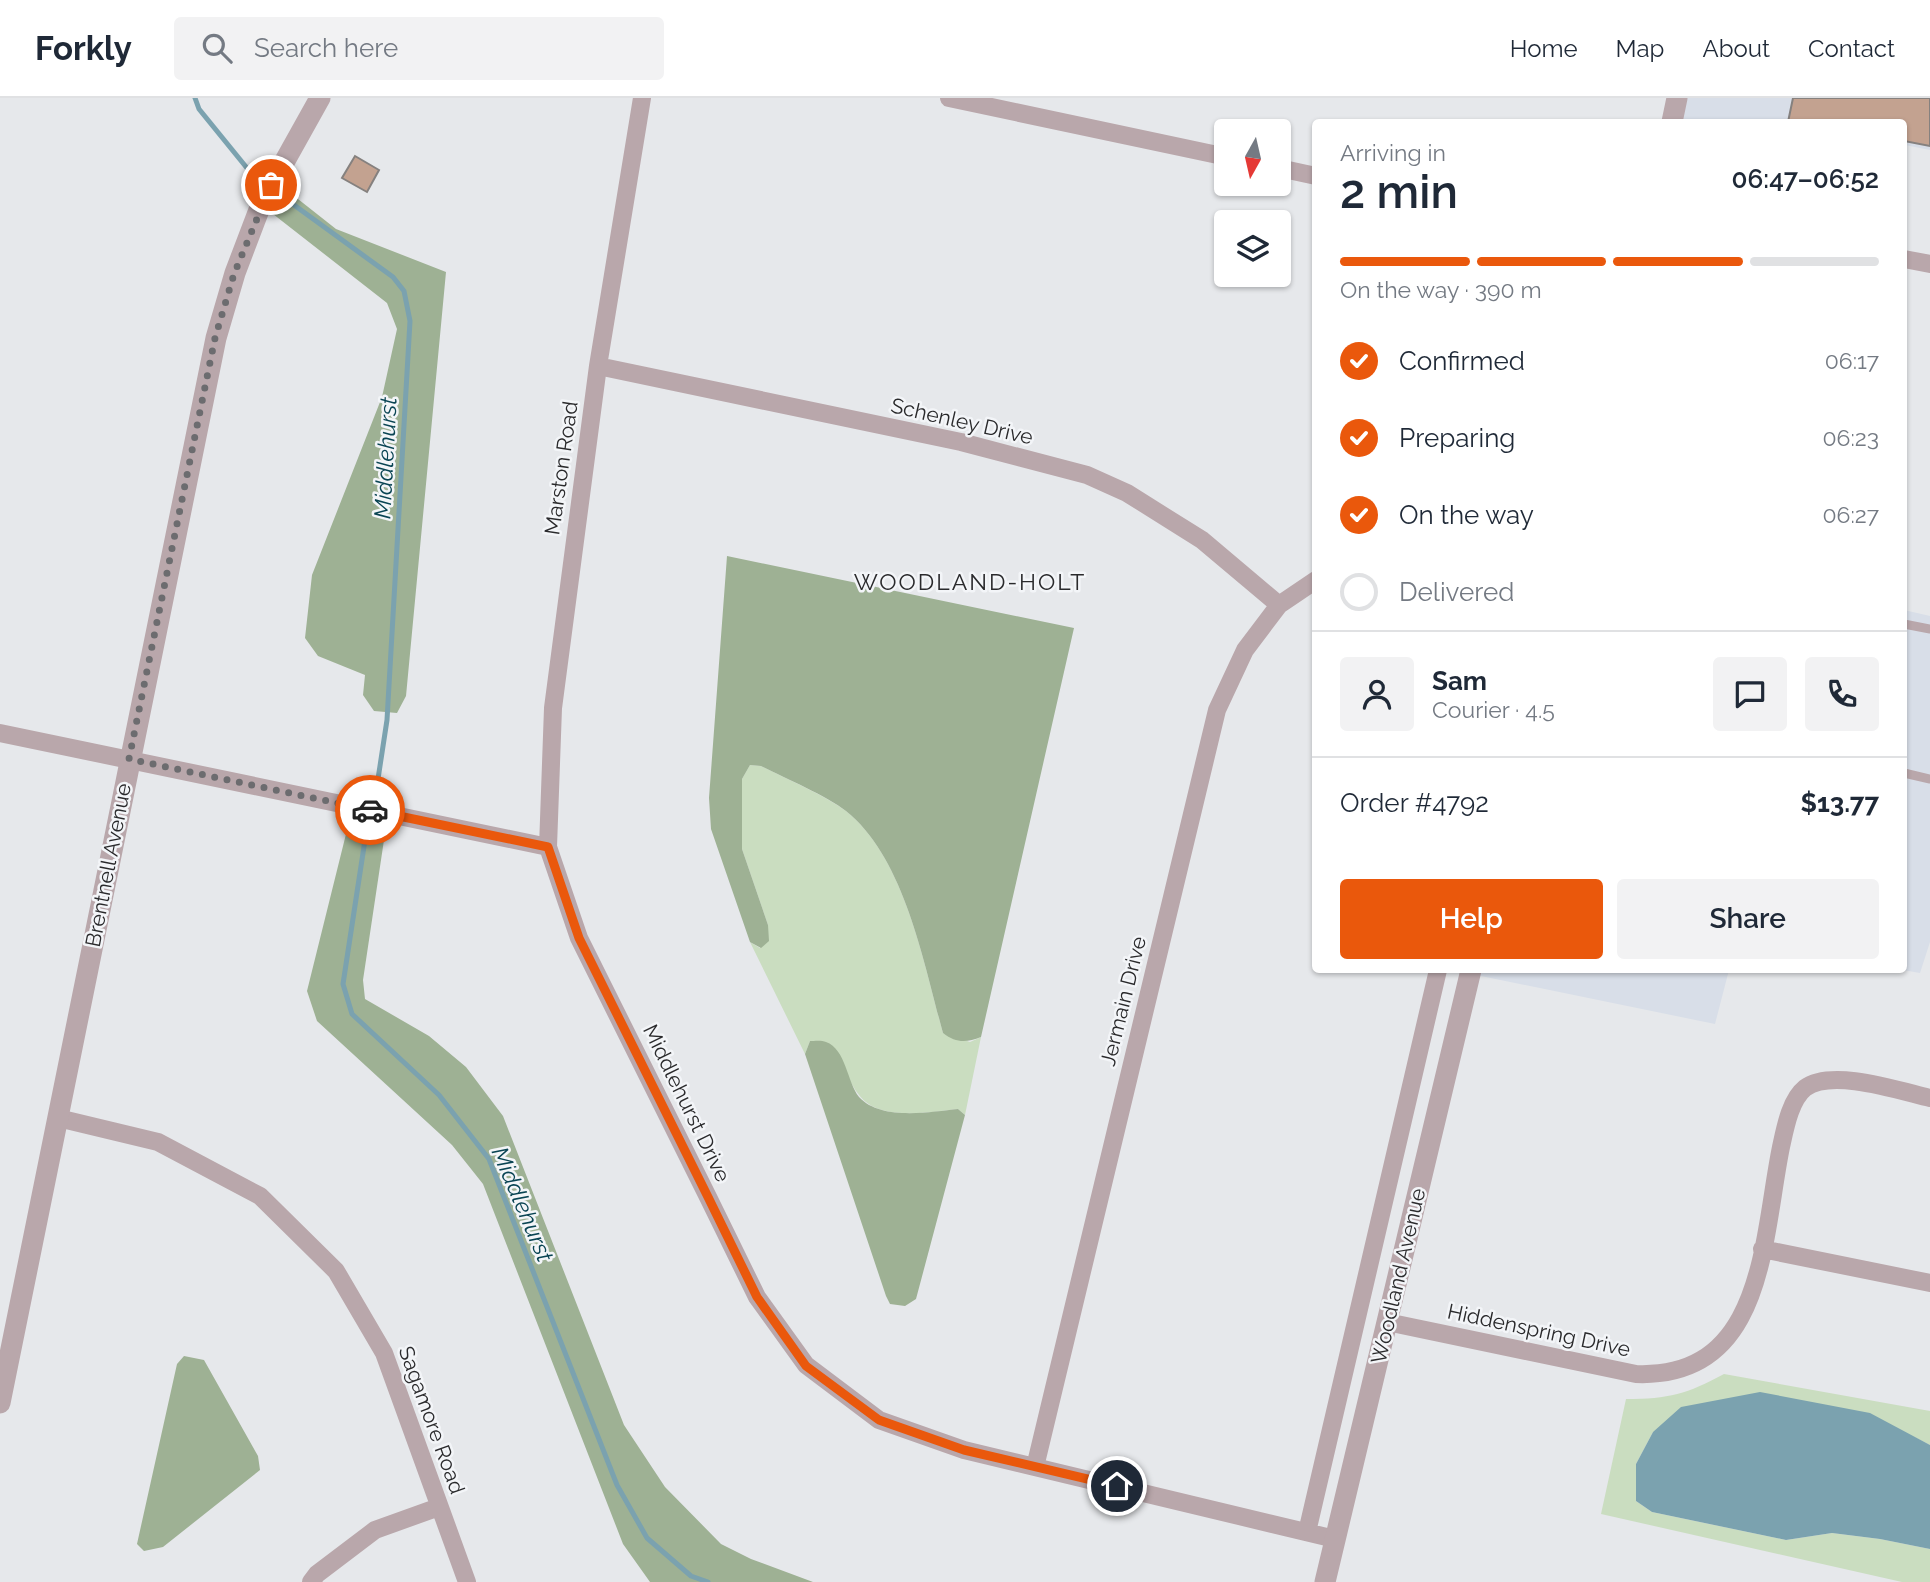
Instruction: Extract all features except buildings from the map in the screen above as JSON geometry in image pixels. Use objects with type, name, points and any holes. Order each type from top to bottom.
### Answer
[{"type":"street","name":"Brentnell Avenue","points":[[0,1403],[215,338],[234,274],[262,202],[320,98]]},
{"type":"street","name":"Marston Road","points":[[548,847],[553,708],[598,366],[642,98]]},
{"type":"street","points":[[949,98],[1214,154]]},
{"type":"street","points":[[1673,119],[1677,98]]},
{"type":"street","points":[[1292,171],[1312,175]]},
{"type":"street","points":[[1907,260],[1930,264]]},
{"type":"street","name":"Schenley Drive","points":[[598,366],[961,442],[1087,475],[1128,493],[1202,540],[1279,605]]},
{"type":"street","name":"Jermain Drive","points":[[1035,1466],[1217,710],[1245,650],[1279,605],[1312,583]]},
{"type":"street","points":[[0,733],[548,847]]},
{"type":"street","name":"Middlehurst Drive","points":[[548,847],[579,938],[757,1297],[806,1366],[879,1420],[964,1450],[1335,1539]]},
{"type":"street","points":[[1307,1532],[1437,973]]},
{"type":"street","name":"Woodland Avenue","points":[[1325,1582],[1470,973]]},
{"type":"street","points":[[1930,1098],[1841,1080],[1821,1082],[1805,1088],[1795,1101],[1785,1130],[1762,1249],[1930,1283]]},
{"type":"street","name":"Sagamore Road","points":[[58,1118],[158,1142],[260,1196],[336,1271],[384,1353],[467,1582]]},
{"type":"street","name":"Hiddenspring Drive","points":[[1387,1322],[1636,1374],[1660,1375],[1682,1370],[1717,1350],[1741,1320],[1756,1279],[1762,1249]]},
{"type":"street","points":[[311,1582],[317,1574],[376,1530],[439,1507]]},
{"type":"lane","points":[[1907,625],[1930,629]]},
{"type":"lane","points":[[1907,774],[1930,779]]},
{"type":"shaded area","points":[[1679,98],[1930,98],[1930,150],[1907,145],[1907,119],[1674,119]]},
{"type":"shaded area","points":[[1907,611],[1930,616],[1930,942],[1920,973],[1907,971]]},
{"type":"shaded area","points":[[1471,973],[1728,973],[1715,1024]]},
{"type":"green space","points":[[284,188],[336,229],[446,272],[406,696],[397,713],[374,711],[363,695],[365,675],[318,656],[305,638],[312,575],[382,397],[397,329],[387,303],[273,214]]},
{"type":"green space","points":[[727,556],[1074,628],[981,1037],[961,1041],[943,1033],[910,914],[898,884],[866,831],[846,811],[828,799],[761,766],[750,765],[742,779],[742,849],[768,925],[769,941],[761,948],[750,942],[711,829],[709,798]]},
{"type":"green space","points":[[750,765],[761,766],[838,805],[866,831],[883,856],[898,884],[920,945],[943,1033],[970,1042],[981,1037],[965,1115],[958,1109],[906,1113],[879,1109],[868,1103],[855,1090],[837,1051],[810,1041],[805,1054],[750,942],[760,948],[768,941],[768,925],[742,849],[742,779]]},
{"type":"green space","points":[[356,825],[377,829],[384,840],[363,980],[365,999],[429,1036],[466,1067],[503,1116],[624,1425],[665,1487],[721,1544],[751,1559],[813,1582],[650,1582],[623,1544],[483,1184],[452,1145],[317,1021],[307,991],[346,834]]},
{"type":"green space","points":[[810,1041],[826,1042],[838,1051],[855,1091],[868,1105],[906,1113],[958,1109],[965,1115],[916,1299],[905,1306],[890,1304],[886,1296],[805,1054]]},
{"type":"green space","points":[[184,1356],[204,1360],[258,1456],[260,1470],[163,1547],[144,1551],[137,1544],[177,1364]]},
{"type":"green space","points":[[1724,1374],[1930,1411],[1930,1445],[1914,1437],[1653,1432],[1636,1464],[1636,1501],[1652,1512],[1786,1540],[1832,1533],[1930,1549],[1930,1582],[1902,1582],[1601,1514],[1626,1399],[1677,1394]]},
{"type":"water","points":[[1760,1392],[1870,1413],[1930,1445],[1930,1549],[1832,1533],[1786,1540],[1652,1512],[1636,1501],[1636,1464],[1653,1432],[1681,1407]]},
{"type":"waterway","name":"Middlehurst","points":[[195,98],[199,109],[251,173]]},
{"type":"waterway","name":"Middlehurst","points":[[283,197],[393,277],[404,291],[410,321],[387,720],[378,779]]},
{"type":"waterway","name":"Middlehurst","points":[[365,840],[343,984],[352,1014],[439,1095],[489,1159],[617,1485],[647,1538],[691,1576],[708,1582]]},
{"type":"way so far","points":[[271,185],[234,274],[215,338],[129,759],[370,810]]},
{"type":"district","name":"WOODLAND-HOLT","points":[[970,581]]},
{"type":"route","points":[[370,810],[548,847],[579,938],[757,1297],[806,1366],[879,1420],[964,1450],[1117,1486]]}]
